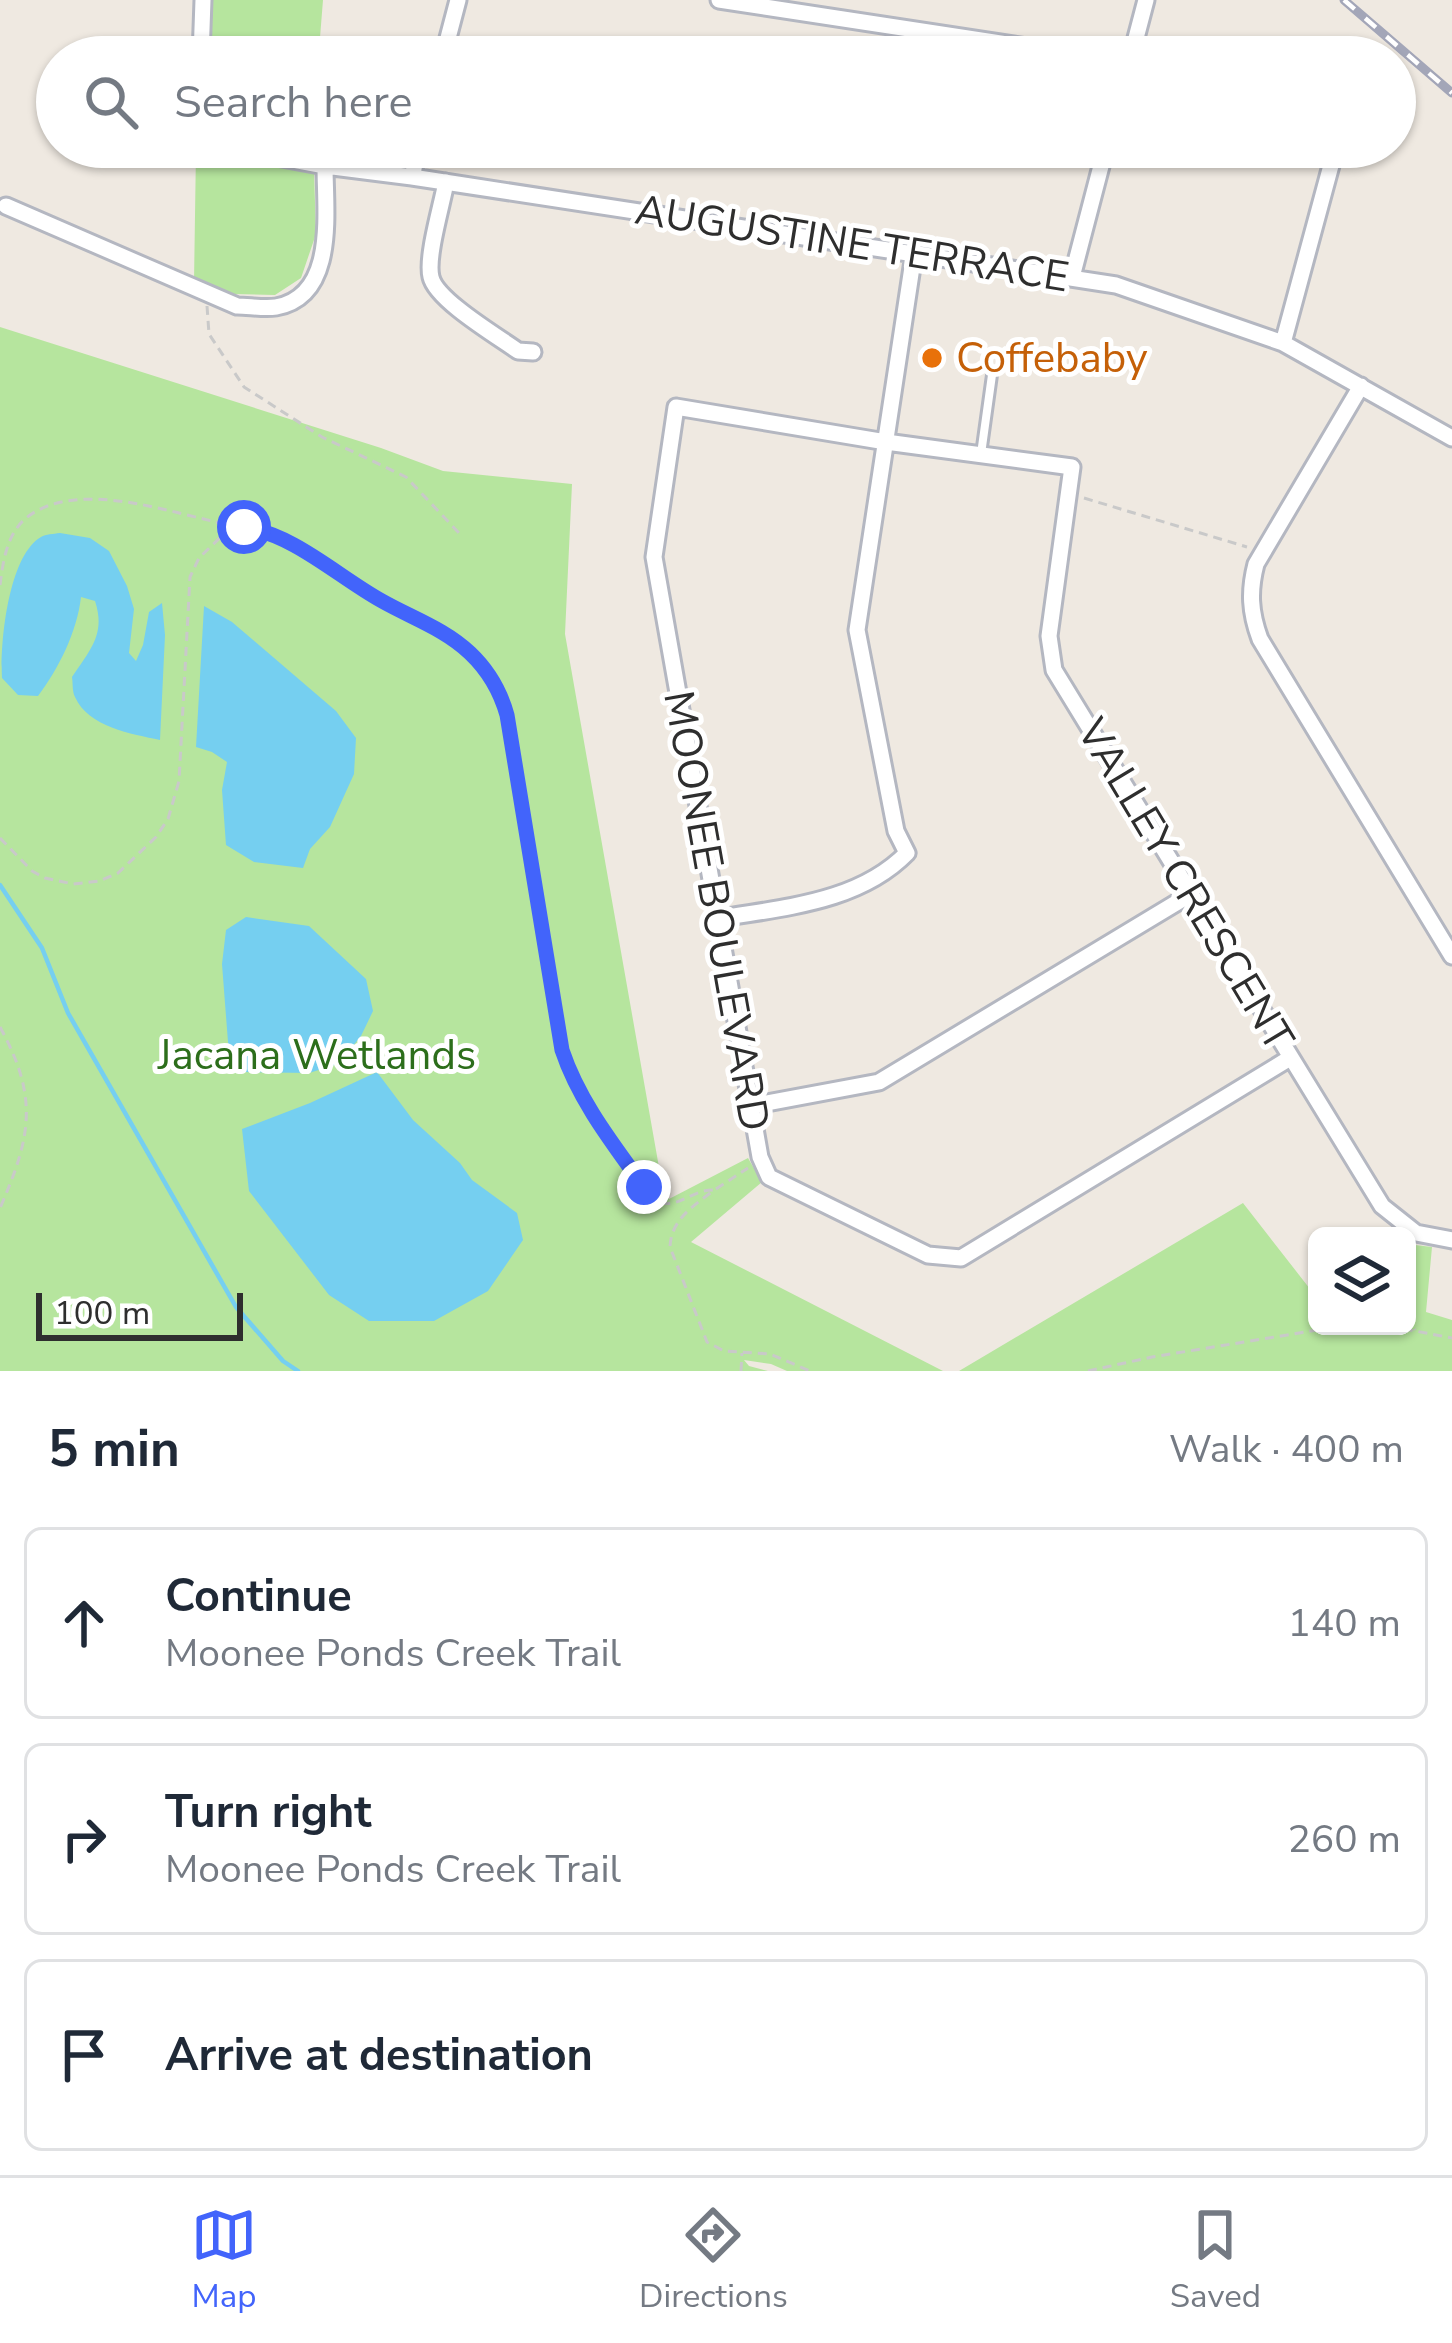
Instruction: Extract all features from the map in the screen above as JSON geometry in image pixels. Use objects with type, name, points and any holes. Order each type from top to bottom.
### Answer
[{"type":"street","points":[[201,36],[202,0]]},
{"type":"street","points":[[449,36],[458,0]]},
{"type":"street","points":[[719,0],[955,36]]},
{"type":"street","points":[[1138,36],[1146,0]]},
{"type":"street","points":[[6,206],[237,306],[274,308],[301,298],[326,247],[325,168]]},
{"type":"street","name":"AUGUSTINE TERRACE","points":[[341,168],[1116,285],[1282,344],[1452,438]]},
{"type":"street","points":[[412,177],[414,168]]},
{"type":"street","points":[[1072,277],[1101,168]]},
{"type":"street","points":[[1282,344],[1330,168]]},
{"type":"street","points":[[446,182],[431,279],[442,296],[518,351],[533,352]]},
{"type":"street","points":[[718,919],[826,900],[847,892],[907,853],[896,831],[857,630],[914,254]]},
{"type":"street","points":[[1360,386],[1256,564],[1250,587],[1252,617],[1260,639],[1452,956]]},
{"type":"street","name":"MOONEE BOULEVARD","points":[[886,442],[676,407],[654,557],[760,1157],[769,1178],[928,1255],[961,1258],[1290,1058]]},
{"type":"street","points":[[886,442],[980,456]]},
{"type":"street","name":"VALLEY CRESCENT","points":[[980,456],[1072,467],[1048,636],[1054,670],[1382,1207],[1416,1233],[1452,1240]]},
{"type":"street","points":[[751,1106],[879,1082],[1191,894]]},
{"type":"lane","points":[[980,456],[992,375]]},
{"type":"path","points":[[206,292],[209,334],[244,387],[322,437],[406,477],[460,534]]},
{"type":"path","points":[[1082,498],[1250,548]]},
{"type":"path","points":[[0,585],[5,554],[22,521],[46,507],[103,501],[150,506],[270,533],[468,651],[496,684],[507,715],[562,1050],[572,1079],[626,1162],[661,1203],[675,1203],[702,1189],[714,1190]]},
{"type":"path","points":[[0,838],[32,871],[74,884],[118,873],[157,837],[168,819],[179,781],[190,577],[200,558],[232,526]]},
{"type":"path","points":[[0,1027],[24,1084],[27,1124],[22,1153],[0,1208]]},
{"type":"path","points":[[747,1169],[680,1219],[670,1247],[706,1342],[724,1351],[770,1354],[810,1371]]},
{"type":"path","points":[[1416,1331],[1452,1338]]},
{"type":"path","points":[[1088,1371],[1308,1332]]},
{"type":"path","points":[[741,1371],[742,1351]]},
{"type":"green space","points":[[210,0],[323,0],[320,36],[209,36]]},
{"type":"green space","points":[[196,168],[314,171],[316,234],[301,278],[275,295],[233,294],[194,282]]},
{"type":"green space","name":"Jacana Wetlands","points":[[0,327],[443,471],[572,484],[565,634],[660,1173],[669,1199],[748,1158],[762,1182],[691,1242],[943,1371],[787,1371],[744,1360],[768,1371],[0,1371]]},
{"type":"green space","points":[[1243,1203],[1308,1286],[1308,1335],[1416,1335],[1416,1245],[1432,1247],[1426,1312],[1452,1320],[1452,1371],[959,1371]]},
{"type":"water","points":[[60,533],[90,538],[109,551],[134,609],[129,653],[136,661],[149,612],[162,603],[160,740],[100,722],[75,697],[72,677],[90,650],[99,623],[95,601],[81,597],[66,649],[38,696],[18,695],[2,678],[5,623],[21,562],[41,537]]},
{"type":"water","points":[[204,606],[232,622],[336,711],[356,738],[354,774],[330,827],[310,849],[303,868],[254,862],[226,845],[222,790],[227,762],[196,747]]},
{"type":"water","points":[[246,917],[309,926],[366,979],[373,1011],[361,1036],[338,1064],[309,1073],[244,1072],[229,1055],[222,964],[226,930]]},
{"type":"water","points":[[377,1072],[413,1120],[472,1180],[517,1213],[523,1240],[488,1291],[434,1321],[369,1321],[329,1295],[249,1191],[242,1129]]},
{"type":"waterway","points":[[0,885],[42,948],[68,1013],[236,1307],[283,1361],[298,1371]]},
{"type":"railway","points":[[1344,0],[1386,36]]},
{"type":"railway","points":[[1416,62],[1452,93]]},
{"type":"place","name":"Coffebaby","points":[[932,358]]},
{"type":"route","points":[[244,527],[270,533],[382,602],[455,640],[496,684],[507,715],[562,1050],[582,1097],[644,1187]]}]
